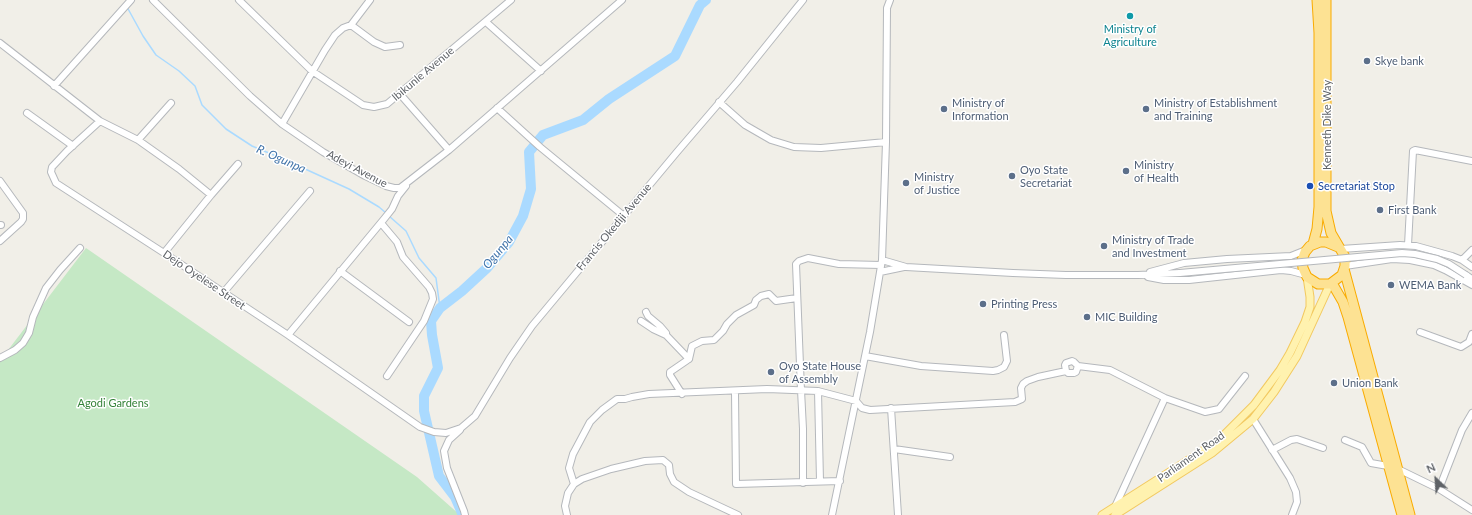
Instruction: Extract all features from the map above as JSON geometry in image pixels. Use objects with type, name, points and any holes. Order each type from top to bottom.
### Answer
[{"type":"highway","name":"Kenneth Dike Way","points":[[1312,245],[1317,229],[1319,206],[1319,33],[1317,0]]},
{"type":"highway","name":"Kenneth Dike Way","points":[[1326,0],[1326,212],[1331,233],[1340,248]]},
{"type":"highway","points":[[1345,268],[1342,275],[1331,283],[1318,284],[1307,276],[1303,268],[1302,260],[1305,252],[1312,245],[1326,242],[1340,248],[1345,257],[1345,268],[1402,515]]},
{"type":"highway","points":[[1331,283],[1343,302],[1392,469],[1410,515]]},
{"type":"main road","name":"Parliament Road","points":[[1115,512],[1220,438],[1254,405],[1280,370],[1305,322],[1310,306],[1307,276]]},
{"type":"main road","name":"Parliament Road","points":[[1102,515],[1115,512],[1212,453],[1253,419],[1294,363],[1331,283]]},
{"type":"street","name":"Ibikunle Avenue","points":[[239,0],[312,70],[363,104],[374,107],[387,104],[400,94],[512,0]]},
{"type":"street","points":[[282,124],[312,70],[335,35],[343,28],[351,25],[370,0]]},
{"type":"street","name":"Adeyi Avenue","points":[[156,1],[250,96],[282,124],[323,152],[386,186],[400,188],[449,150],[622,0]]},
{"type":"street","name":"Francis Okediji Avenue","points":[[465,515],[447,468],[444,451],[450,440],[475,416],[510,358],[532,326],[803,0]]},
{"type":"street","points":[[832,515],[865,356],[881,266],[886,142],[887,8],[890,0]]},
{"type":"street","points":[[54,86],[130,1]]},
{"type":"street","points":[[486,22],[541,71]]},
{"type":"street","points":[[351,25],[374,42],[385,47],[400,45]]},
{"type":"street","points":[[0,43],[100,121],[138,140],[179,169],[211,195]]},
{"type":"street","points":[[400,94],[449,150]]},
{"type":"street","points":[[719,102],[745,125],[771,140],[794,147],[821,148],[886,142]]},
{"type":"street","points":[[138,140],[171,103]]},
{"type":"street","points":[[496,108],[540,147],[624,216]]},
{"type":"street","points":[[27,113],[73,146]]},
{"type":"street","name":"Dejo Oyelese Street","points":[[100,121],[52,167],[51,172],[56,183],[288,336],[420,427],[434,432],[446,433],[462,428]]},
{"type":"street","points":[[1408,245],[1413,151],[1415,150],[1472,161]]},
{"type":"street","points":[[164,253],[238,164]]},
{"type":"street","points":[[288,336],[392,209],[398,196],[410,180]]},
{"type":"street","points":[[0,181],[23,213],[23,219],[21,222],[0,242]]},
{"type":"street","points":[[223,293],[310,191]]},
{"type":"street","points":[[382,221],[397,242],[403,257],[429,287],[433,299],[424,321],[387,376]]},
{"type":"street","points":[[1138,275],[1184,263],[1291,256],[1300,253],[1312,245]]},
{"type":"street","points":[[1340,248],[1408,245],[1429,248],[1462,260],[1472,267]]},
{"type":"street","points":[[0,358],[15,350],[23,343],[46,288],[80,248]]},
{"type":"street","points":[[1462,260],[1472,250]]},
{"type":"street","points":[[803,483],[803,429],[796,264],[804,259],[808,258],[839,264],[1051,274],[1138,275],[1415,254],[1437,259],[1469,277]]},
{"type":"street","points":[[1345,268],[1392,259],[1410,260],[1434,265],[1472,285]]},
{"type":"street","points":[[881,266],[906,267]]},
{"type":"street","points":[[1138,275],[1175,280],[1281,270],[1291,271],[1307,276]]},
{"type":"street","points":[[340,271],[409,322]]},
{"type":"street","points":[[682,394],[670,375],[670,372],[689,359],[692,346],[702,341],[714,340],[736,315],[754,305],[756,300],[761,296],[768,294],[776,301],[797,298]]},
{"type":"street","points":[[646,312],[648,316],[660,326],[666,335],[689,359]]},
{"type":"street","points":[[641,321],[666,335]]},
{"type":"street","points":[[1420,332],[1461,347],[1469,342],[1472,334]]},
{"type":"street","points":[[865,356],[921,366],[993,371],[1004,367],[1007,361],[1004,335]]},
{"type":"street","points":[[1066,371],[1065,366],[1069,361],[1074,362],[1078,366],[1110,370],[1165,398],[1205,412],[1212,412],[1219,409],[1245,376]]},
{"type":"street","points":[[574,484],[568,468],[590,422],[602,410],[617,399],[625,399],[649,394],[801,390],[818,391],[856,401],[862,408],[870,410],[1018,401],[1022,399],[1021,388],[1023,384],[1038,377],[1066,371],[1074,374],[1078,366]]},
{"type":"street","points":[[818,391],[820,481]]},
{"type":"street","points":[[735,392],[736,484],[803,483],[840,480]]},
{"type":"street","points":[[1115,512],[1165,398]]},
{"type":"street","points":[[891,408],[898,515]]},
{"type":"street","points":[[1440,489],[1462,430],[1472,413]]},
{"type":"street","points":[[1253,419],[1290,478],[1296,492],[1297,502],[1292,515]]},
{"type":"street","points":[[1272,450],[1291,440],[1297,440],[1323,448]]},
{"type":"street","points":[[1345,440],[1362,447],[1371,463],[1392,469],[1440,489],[1472,510]]},
{"type":"street","points":[[894,450],[950,457]]},
{"type":"street","points":[[567,515],[565,506],[568,493],[574,484],[582,479],[611,469],[645,461],[663,460],[668,465],[674,482],[689,492],[738,515]]},
{"type":"green space","name":"Agodi Gardens","points":[[86,248],[417,477],[460,515],[0,515],[0,358],[5,354]]},
{"type":"waterway","name":"Ogunpa","points":[[462,513],[455,497],[439,476],[424,411],[424,396],[438,368],[431,321],[440,308],[462,291],[487,268],[509,242],[523,216],[531,189],[529,152],[543,135],[583,120],[609,99],[675,56],[700,5],[706,0]]},
{"type":"waterway","name":"R. Ogunpa","points":[[127,7],[143,36],[156,55],[179,71],[195,86],[202,105],[226,129],[252,146],[349,189],[379,207],[386,213]]},
{"type":"waterway","name":"R. Ogunpa","points":[[389,216],[406,231],[419,258],[436,278],[440,308]]},
{"type":"place","name":"Ministry of Agriculture","points":[[1130,16]]},
{"type":"place","name":"Skye bank","points":[[1367,61]]},
{"type":"place","name":"Ministry of Information","points":[[944,109]]},
{"type":"place","name":"Ministry of Establishment and Training","points":[[1146,109]]},
{"type":"place","name":"Ministry of Health","points":[[1126,171]]},
{"type":"place","name":"Oyo State Secretariat","points":[[1012,176]]},
{"type":"place","name":"Ministry of Justice","points":[[906,183]]},
{"type":"place","name":"Secretariat Stop","points":[[1310,186]]},
{"type":"place","name":"First Bank","points":[[1380,210]]},
{"type":"place","name":"Ministry of Trade and Investment","points":[[1104,246]]},
{"type":"place","name":"WEMA Bank","points":[[1391,285]]},
{"type":"place","name":"Printing Press","points":[[983,304]]},
{"type":"place","name":"MIC Building","points":[[1087,317]]},
{"type":"place","name":"Oyo State House of Assembly","points":[[771,372]]},
{"type":"place","name":"Union Bank","points":[[1334,383]]}]
